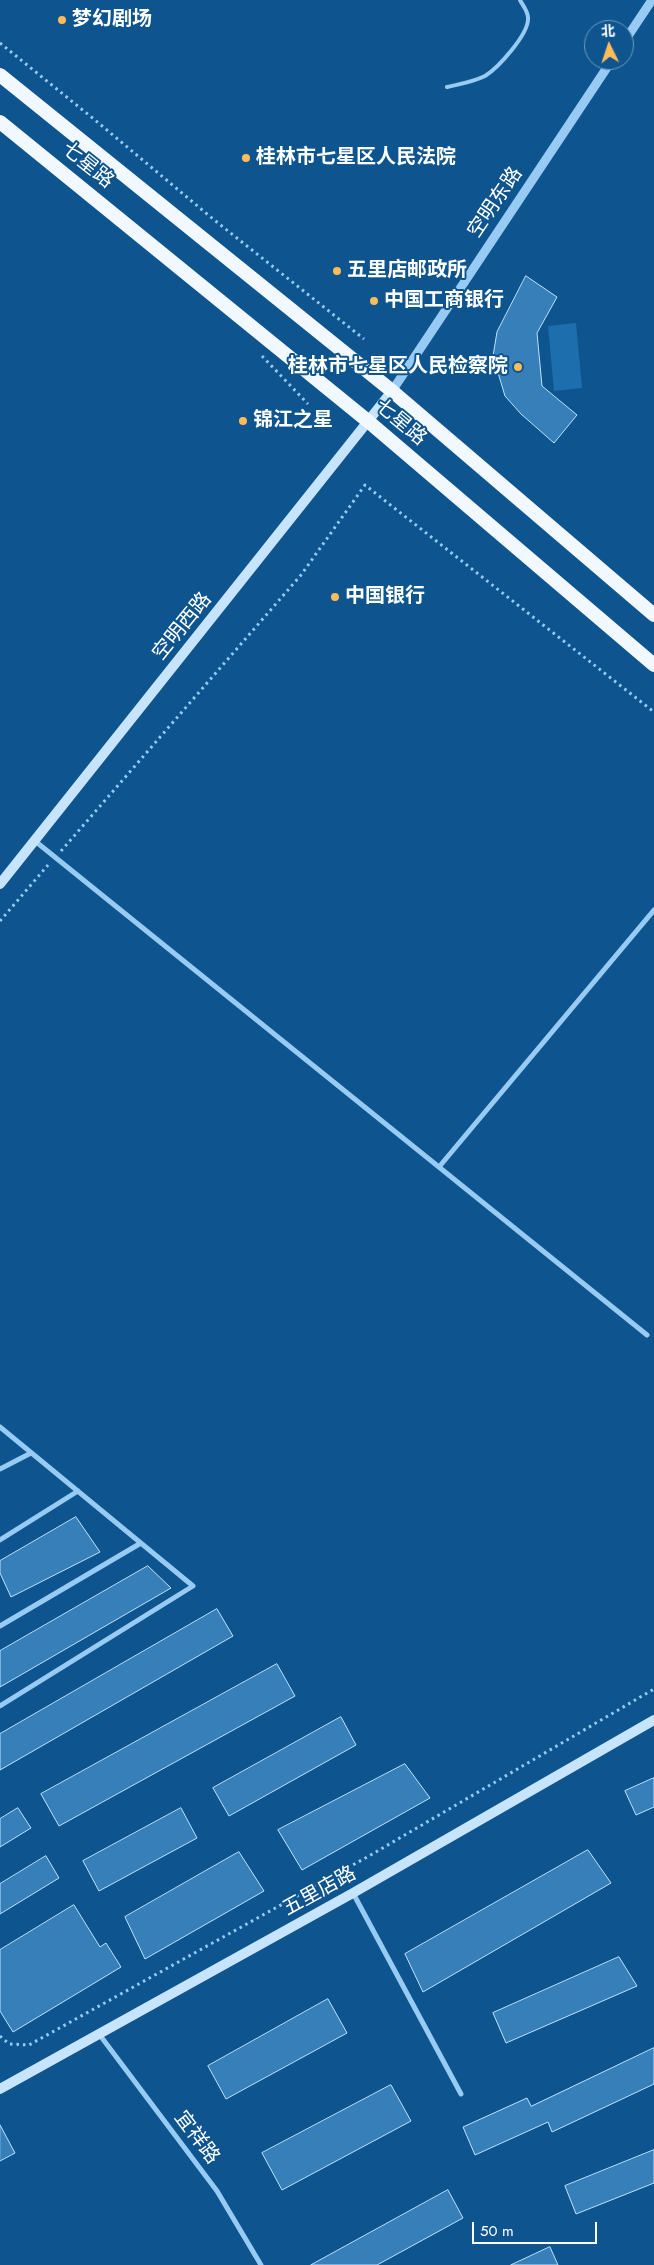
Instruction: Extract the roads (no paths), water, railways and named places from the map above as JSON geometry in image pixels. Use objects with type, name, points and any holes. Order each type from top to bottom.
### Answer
[{"type":"highway","name":"七星路","points":[[0,75],[392,391],[654,615]]},
{"type":"highway","name":"七星路","points":[[0,122],[369,422],[654,665]]},
{"type":"main road","name":"空明西路","points":[[0,884],[392,391]]},
{"type":"main road","name":"五里店路","points":[[0,2088],[353,1893],[654,1720]]},
{"type":"street","points":[[634,27],[652,0]]},
{"type":"street","name":"空明东路","points":[[392,391],[605,70]]},
{"type":"street","points":[[35,841],[647,1335]]},
{"type":"street","points":[[439,1167],[654,910]]},
{"type":"street","points":[[0,1427],[193,1586],[0,1706]]},
{"type":"street","points":[[0,1469],[31,1453]]},
{"type":"street","points":[[0,1540],[78,1492]]},
{"type":"street","points":[[0,1626],[141,1543]]},
{"type":"street","points":[[353,1893],[461,2094]]},
{"type":"street","name":"宜祥路","points":[[99,2034],[217,2191],[261,2265]]},
{"type":"lane","points":[[447,86],[466,83],[484,76],[505,58],[528,22],[527,12],[520,0]]},
{"type":"place","name":"梦幻剧场","points":[[62,20]]},
{"type":"place","name":"桂林市七星区人民法院","points":[[246,158]]},
{"type":"place","name":"五里店邮政所","points":[[337,271]]},
{"type":"place","name":"中国工商银行","points":[[374,301]]},
{"type":"place","name":"桂林市七星区人民检察院","points":[[518,367]]},
{"type":"place","name":"锦江之星","points":[[243,421]]},
{"type":"place","name":"中国银行","points":[[335,597]]}]
